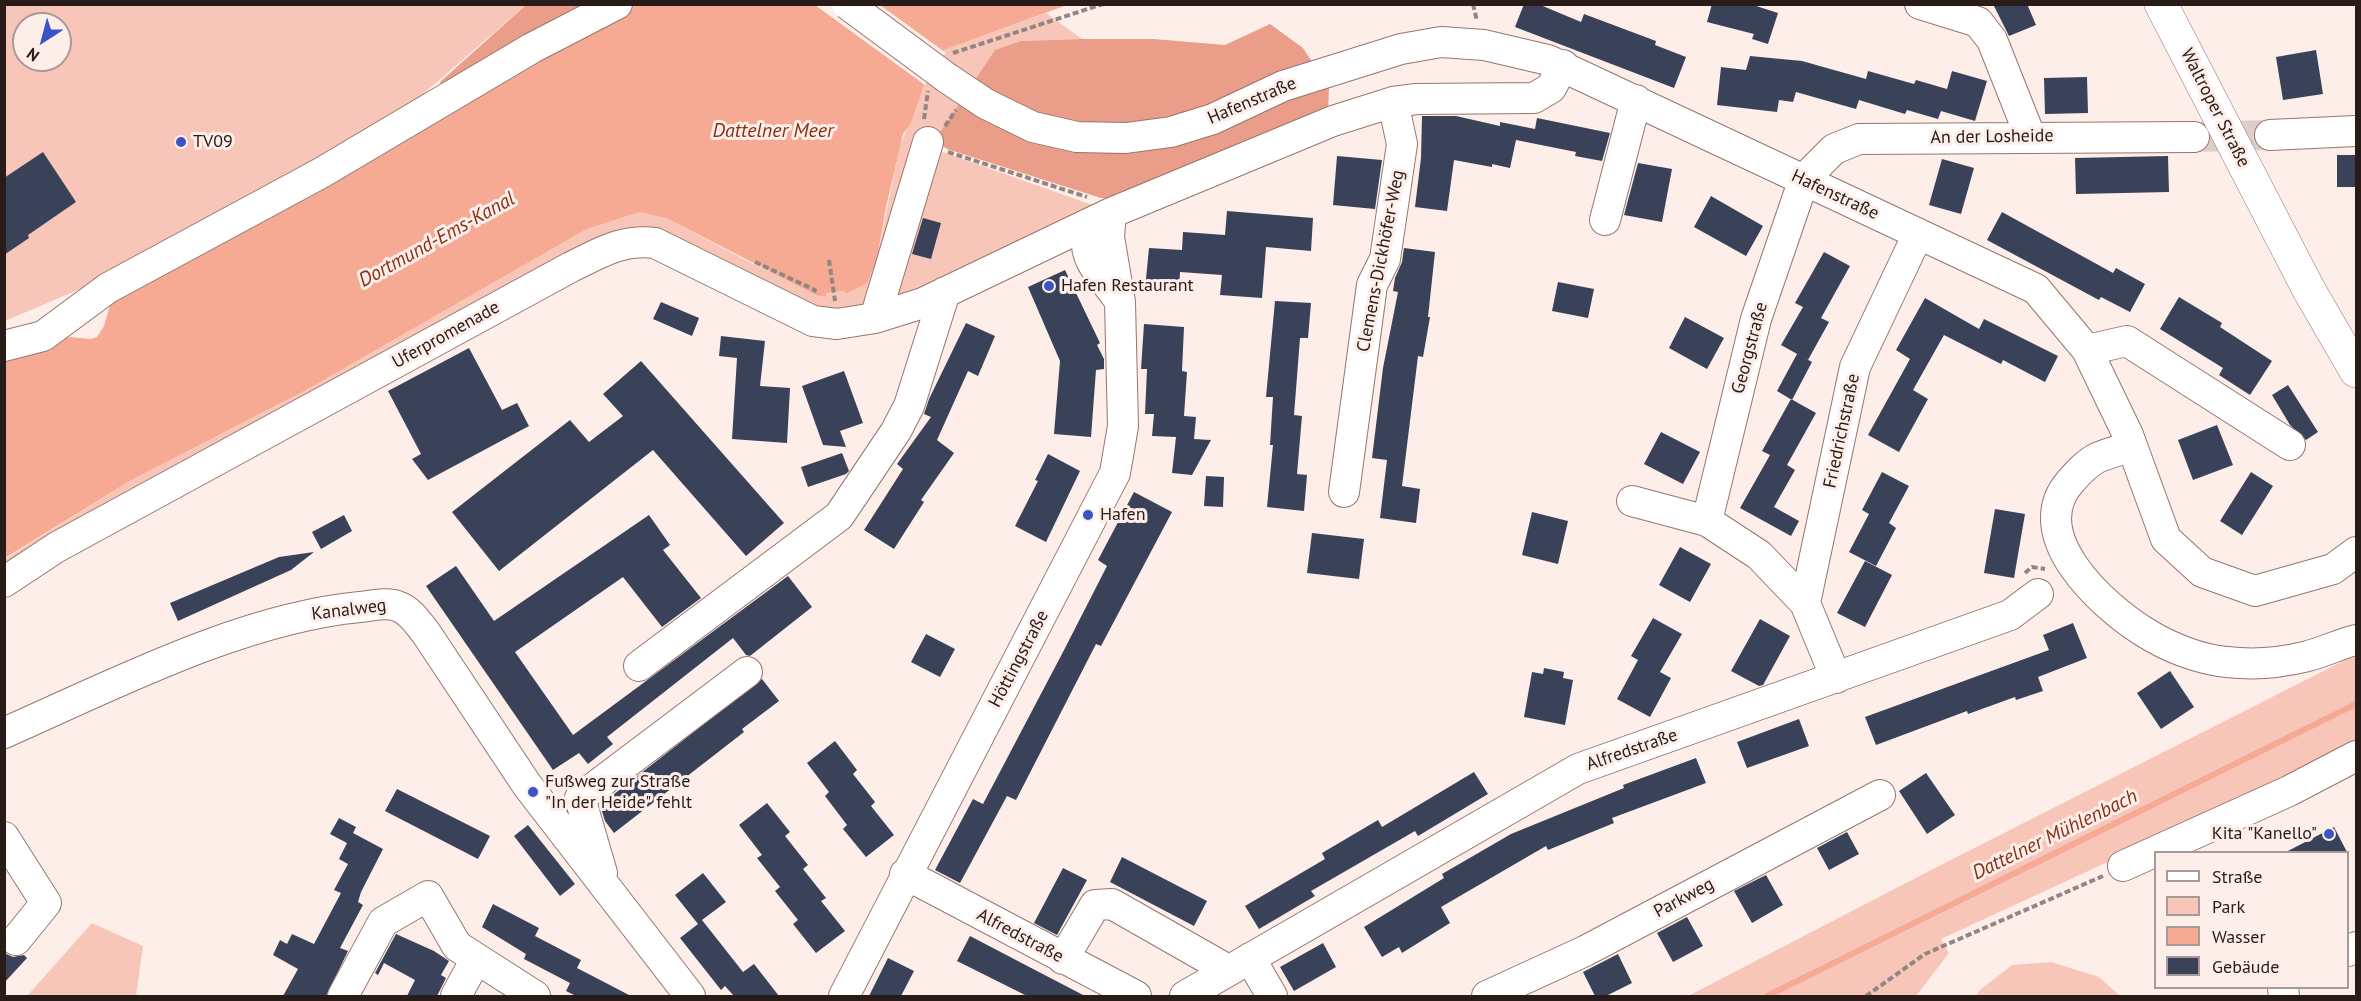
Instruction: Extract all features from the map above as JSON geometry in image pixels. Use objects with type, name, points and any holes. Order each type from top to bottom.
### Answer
[{"type":"main road","name":"Waltroper Straße","points":[[2161,4],[2309,290],[2356,371]]},
{"type":"main road","name":"Waltroper Straße","points":[[2269,211],[2356,347]]},
{"type":"street","points":[[4,346],[43,336],[108,288],[321,173],[532,48],[617,4]]},
{"type":"street","name":"Hafenstraße","points":[[847,4],[942,75],[986,104],[1034,127],[1077,137],[1126,138],[1171,132],[1213,119],[1283,86],[1401,49],[1441,42],[1484,45],[1563,65],[2036,289],[2087,350],[2132,446],[2166,540],[2202,573],[2255,591],[2333,569],[2356,552]]},
{"type":"street","points":[[1920,4],[1978,22],[1992,40],[2030,136]]},
{"type":"street","points":[[639,666],[839,516],[896,431],[909,406],[945,292],[1101,218],[1333,120],[1393,102],[1438,97],[1520,100],[1534,98],[1551,88],[1563,65]]},
{"type":"street","points":[[1605,220],[1636,100]]},
{"type":"street","name":"Clemens-Dickhöfer-Weg","points":[[1344,492],[1372,285],[1385,258],[1401,155],[1402,144],[1393,102]]},
{"type":"street","points":[[2270,135],[2356,132]]},
{"type":"street","name":"An der Losheide","points":[[1804,179],[1834,149],[1859,139],[2030,136],[2194,137]]},
{"type":"street","points":[[876,318],[928,142]]},
{"type":"street","name":"Georgstraße","points":[[1707,520],[1756,319],[1804,179]]},
{"type":"street","name":"Höttingstraße","points":[[844,996],[905,874],[1115,473],[1123,426],[1120,302],[1109,237],[1101,218]]},
{"type":"street","name":"Friedrichstraße","points":[[1805,603],[1855,367],[1918,234]]},
{"type":"street","name":"Uferpromenade","points":[[4,582],[57,547],[539,284],[598,253],[630,241],[655,243],[813,321],[837,324],[876,318],[945,292]]},
{"type":"street","points":[[2087,350],[2127,341],[2290,445]]},
{"type":"street","points":[[2132,446],[2097,458],[2078,472],[2062,491],[2055,510],[2057,529],[2065,553],[2080,577],[2120,616],[2148,635],[2187,652],[2225,662],[2268,663],[2305,657],[2356,640]]},
{"type":"street","points":[[1632,501],[1707,520],[1759,555],[1805,603],[1836,678]]},
{"type":"street","name":"Alfredstraße","points":[[1185,996],[1578,769],[2010,615],[2038,594]]},
{"type":"street","name":"Kanalweg","points":[[4,733],[100,690],[248,631],[324,611],[395,605],[409,613],[426,633],[526,785],[690,996]]},
{"type":"street","name":"Kanalweg","points":[[607,890],[579,798],[747,672]]},
{"type":"street","points":[[2156,851],[2289,791],[2356,756]]},
{"type":"street","name":"Parkweg","points":[[1487,996],[1585,951],[1880,795]]},
{"type":"street","points":[[4,837],[46,903],[16,940]]},
{"type":"street","points":[[2123,866],[2154,852]]},
{"type":"street","name":"Alfredstraße","points":[[905,874],[1136,996]]},
{"type":"street","points":[[343,996],[383,922],[428,897],[457,946],[535,996]]},
{"type":"street","points":[[1063,959],[1095,905],[1112,904],[1239,964],[1272,996]]},
{"type":"street","points":[[456,996],[476,959]]},
{"type":"path","points":[[1101,218],[1105,203],[945,151],[928,142],[923,128],[952,53],[1103,4]]},
{"type":"path","points":[[829,260],[835,296]]},
{"type":"path","points":[[755,262],[815,290]]},
{"type":"path","points":[[1866,996],[1925,954],[2123,866]]},
{"type":"green space","name":"TV09","points":[[5,5],[526,5],[393,120],[113,275],[5,321]]},
{"type":"green space","points":[[1046,13],[1082,39],[1022,41],[977,79],[937,137],[937,150],[1101,208],[1047,238],[837,320],[658,239],[5,572],[5,559],[128,482],[308,389],[587,229],[640,212],[668,219],[747,261],[826,297],[826,293],[844,291],[844,294],[877,259],[899,149],[931,64],[944,50]]},
{"type":"green space","points":[[2356,657],[2356,740],[2281,782],[1941,939],[1949,953],[1916,996],[1688,996],[1933,869],[2347,659]]},
{"type":"green space","points":[[92,923],[143,946],[136,996],[27,996]]},
{"type":"green space","points":[[2051,962],[2099,977],[2120,996],[1976,996],[1980,990],[2012,965]]},
{"type":"shaded area","points":[[526,5],[587,5],[444,89],[440,82]]},
{"type":"shaded area","points":[[1270,24],[1303,48],[1329,88],[1328,114],[1117,199],[1101,198],[947,149],[941,145],[937,137],[995,50],[1021,41],[1154,39],[1225,45]]},
{"type":"water","name":"Dattelner Meer","points":[[636,5],[1067,5],[944,50],[931,64],[911,123],[903,134],[877,259],[867,283],[845,294],[844,291],[826,293],[826,297],[816,295],[668,219],[640,212],[587,229],[308,389],[128,482],[5,558],[5,352],[70,337],[90,339],[97,337],[104,326],[113,295],[580,33]]},
{"type":"pier","points":[[815,5],[880,5],[946,53],[933,66],[925,85]]},
{"type":"building","points":[[1524,4],[1538,4],[1581,22],[1584,14],[1656,41],[1655,45],[1686,57],[1674,88],[1515,27]]},
{"type":"building","points":[[1712,4],[1750,4],[1778,13],[1768,44],[1752,39],[1754,34],[1707,22]]},
{"type":"building","points":[[1993,4],[2027,4],[2036,25],[2009,36]]},
{"type":"building","points":[[2316,50],[2323,94],[2283,100],[2276,57]]},
{"type":"building","points":[[1750,56],[1802,61],[1866,79],[1868,71],[1914,84],[1916,80],[1947,89],[1952,71],[1987,81],[1975,121],[1941,111],[1938,119],[1907,110],[1905,114],[1859,100],[1856,109],[1796,92],[1793,102],[1779,100],[1777,112],[1717,105],[1721,67],[1746,70]]},
{"type":"building","points":[[2087,77],[2088,113],[2045,114],[2044,78]]},
{"type":"building","points":[[1422,116],[1456,116],[1500,126],[1500,122],[1535,129],[1537,118],[1610,133],[1602,161],[1575,156],[1576,152],[1516,140],[1510,168],[1454,160],[1447,211],[1415,207],[1421,158]]},
{"type":"building","points":[[43,152],[76,202],[28,235],[29,238],[4,255],[4,178]]},
{"type":"building","points":[[2337,155],[2356,155],[2356,187],[2337,187]]},
{"type":"building","points":[[1337,156],[1382,160],[1375,209],[1333,205]]},
{"type":"building","points":[[2168,156],[2169,192],[2076,194],[2075,158]]},
{"type":"building","points":[[1942,159],[1974,168],[1961,214],[1929,205]]},
{"type":"building","points":[[1638,163],[1672,169],[1662,222],[1624,215]]},
{"type":"building","points":[[1711,196],[1763,226],[1746,256],[1694,227]]},
{"type":"building","points":[[1227,211],[1313,218],[1311,251],[1266,247],[1262,298],[1220,295],[1222,275],[1180,272],[1179,291],[1145,289],[1149,248],[1182,250],[1183,232],[1225,235]]},
{"type":"building","points":[[2002,212],[2113,273],[2116,268],[2145,284],[2130,312],[2101,297],[2099,300],[1987,240]]},
{"type":"building","points":[[923,218],[941,223],[931,259],[912,254]]},
{"type":"building","points":[[1404,248],[1435,252],[1428,317],[1430,317],[1423,357],[1418,356],[1402,486],[1420,489],[1416,523],[1380,518],[1387,460],[1372,458],[1383,368],[1398,292],[1393,291]]},
{"type":"building","points":[[1824,252],[1850,266],[1821,318],[1829,322],[1808,360],[1781,345],[1803,307],[1795,303]]},
{"type":"building","points":[[1065,270],[1100,343],[1097,345],[1104,359],[1104,369],[1096,370],[1091,437],[1054,434],[1060,361],[1028,287]]},
{"type":"building","points":[[1558,282],[1594,289],[1588,318],[1552,311]]},
{"type":"building","points":[[2179,297],[2222,323],[2220,327],[2272,361],[2250,395],[2219,375],[2223,368],[2160,329]]},
{"type":"building","points":[[1925,298],[1979,329],[1984,319],[2058,356],[2045,382],[2003,360],[2001,364],[1944,335],[1913,390],[1928,399],[1899,452],[1868,435],[1910,359],[1896,350]]},
{"type":"building","points":[[1275,301],[1311,303],[1308,338],[1300,338],[1294,415],[1302,416],[1297,474],[1307,475],[1304,511],[1267,507],[1273,445],[1270,445],[1273,397],[1266,397]]},
{"type":"building","points":[[661,302],[699,318],[692,336],[653,319]]},
{"type":"building","points":[[1685,317],[1724,338],[1707,369],[1669,348]]},
{"type":"building","points":[[966,323],[995,336],[978,376],[968,371],[937,440],[954,453],[921,500],[924,502],[894,549],[864,530],[903,469],[897,464],[931,417],[924,414],[929,399]]},
{"type":"building","points":[[1144,324],[1184,327],[1182,371],[1187,372],[1184,416],[1196,417],[1194,439],[1211,440],[1192,475],[1172,473],[1176,437],[1152,436],[1154,414],[1145,414],[1147,369],[1141,369]]},
{"type":"building","points":[[721,336],[765,341],[760,386],[790,388],[787,443],[732,439],[737,358],[719,356]]},
{"type":"building","points":[[469,348],[502,410],[517,403],[529,426],[428,480],[412,459],[421,454],[388,391]]},
{"type":"building","points":[[1797,354],[1812,362],[1792,400],[1777,391]]},
{"type":"building","points":[[641,361],[784,523],[746,556],[653,450],[499,571],[452,512],[570,420],[589,442],[623,416],[603,394]]},
{"type":"building","points":[[844,371],[863,423],[840,431],[846,447],[823,445],[802,386]]},
{"type":"building","points":[[2288,385],[2318,432],[2306,440],[2290,425],[2272,395]]},
{"type":"building","points":[[1791,399],[1816,413],[1787,465],[1795,470],[1774,507],[1799,521],[1791,536],[1740,508],[1770,455],[1762,451]]},
{"type":"building","points":[[2217,425],[2233,465],[2193,480],[2178,440]]},
{"type":"building","points":[[1661,432],[1700,452],[1683,484],[1644,464]]},
{"type":"building","points":[[842,453],[849,471],[846,474],[808,487],[801,467]]},
{"type":"building","points":[[1048,454],[1080,471],[1046,542],[1015,526],[1038,481],[1035,480]]},
{"type":"building","points":[[1882,472],[1909,486],[1889,523],[1896,528],[1876,566],[1849,552],[1869,514],[1862,510]]},
{"type":"building","points":[[2251,472],[2273,486],[2242,535],[2220,521]]},
{"type":"building","points":[[1206,476],[1224,477],[1223,507],[1204,506]]},
{"type":"building","points":[[1134,492],[1172,512],[1101,646],[1096,644],[1016,800],[1007,796],[960,883],[935,870],[973,799],[983,804],[1107,566],[1098,560]]},
{"type":"building","points":[[1995,509],[2025,514],[2014,578],[1984,573]]},
{"type":"building","points":[[1532,512],[1568,521],[1558,564],[1522,555]]},
{"type":"building","points":[[344,515],[352,531],[321,549],[312,532]]},
{"type":"building","points":[[649,515],[670,545],[663,550],[701,598],[662,627],[623,577],[515,652],[573,735],[788,576],[812,607],[750,656],[746,655],[733,638],[607,737],[613,744],[588,764],[579,753],[553,770],[426,586],[456,566],[494,621]]},
{"type":"building","points":[[1312,533],[1364,539],[1359,579],[1307,573]]},
{"type":"building","points":[[1680,547],[1711,564],[1690,602],[1659,585]]},
{"type":"building","points":[[314,552],[291,570],[178,621],[170,603],[279,557]]},
{"type":"building","points":[[1865,561],[1892,575],[1865,627],[1837,613]]},
{"type":"building","points":[[1653,618],[1682,634],[1660,672],[1671,678],[1650,717],[1617,699],[1638,660],[1631,656]]},
{"type":"building","points":[[1760,619],[1790,636],[1763,685],[1759,686],[1731,671]]},
{"type":"building","points":[[2073,623],[2087,658],[2038,677],[2043,691],[2016,700],[2015,697],[1968,714],[1967,711],[1876,745],[1865,717],[2049,650],[2043,635]]},
{"type":"building","points":[[926,634],[955,649],[940,677],[911,662]]},
{"type":"building","points":[[1544,668],[1564,672],[1563,678],[1573,680],[1565,725],[1524,717],[1532,672],[1543,674]]},
{"type":"building","points":[[2170,671],[2194,707],[2161,729],[2137,693]]},
{"type":"building","points":[[762,679],[779,701],[742,729],[744,732],[614,833],[605,821],[600,805]]},
{"type":"building","points":[[1799,719],[1809,746],[1747,768],[1737,742]]},
{"type":"building","points":[[835,741],[857,770],[853,774],[875,802],[871,806],[894,835],[866,857],[843,829],[847,825],[825,796],[829,792],[807,763]]},
{"type":"building","points":[[1696,758],[1706,783],[1612,818],[1614,823],[1548,850],[1546,846],[1441,907],[1450,923],[1402,953],[1399,947],[1382,957],[1364,927],[1444,878],[1442,874],[1511,834],[1624,788],[1623,785]]},
{"type":"building","points":[[1474,772],[1488,794],[1418,836],[1415,831],[1311,891],[1315,896],[1259,929],[1245,906],[1325,859],[1322,853],[1378,820],[1382,827]]},
{"type":"building","points":[[1926,773],[1955,815],[1927,834],[1899,791]]},
{"type":"building","points":[[397,789],[490,836],[478,859],[385,811]]},
{"type":"building","points":[[767,803],[790,832],[785,836],[808,865],[803,869],[826,898],[821,901],[845,931],[816,953],[793,924],[798,920],[775,891],[780,887],[757,858],[762,855],[739,825]]},
{"type":"building","points":[[339,818],[356,827],[353,833],[383,849],[361,892],[358,902],[363,905],[340,948],[348,951],[326,996],[283,996],[298,969],[273,955],[280,940],[287,944],[292,934],[314,944],[341,893],[334,890],[348,864],[339,859],[347,843],[330,834]]},
{"type":"building","points":[[528,825],[575,884],[560,896],[514,836]]},
{"type":"building","name":"Kita \"Kanello\"","points":[[2334,827],[2346,851],[2288,851]]},
{"type":"building","points":[[1847,832],[1859,854],[1829,870],[1817,848]]},
{"type":"building","points":[[1122,857],[1207,901],[1194,926],[1110,882]]},
{"type":"building","points":[[1063,868],[1087,880],[1057,935],[1034,923]]},
{"type":"building","points":[[703,873],[726,902],[702,920],[743,972],[754,964],[779,996],[734,996],[725,986],[721,990],[680,938],[698,924],[675,895]]},
{"type":"building","points":[[1766,875],[1783,905],[1752,923],[1734,891]]},
{"type":"building","points":[[493,904],[539,928],[535,936],[581,960],[577,968],[631,996],[576,996],[566,991],[570,983],[524,959],[526,954],[482,927]]},
{"type":"building","points":[[1687,917],[1703,946],[1673,962],[1657,933]]},
{"type":"building","points":[[396,934],[434,951],[449,961],[441,975],[446,978],[437,996],[407,996],[415,980],[384,963],[378,975],[375,973]]},
{"type":"building","points":[[970,936],[1085,996],[1027,996],[957,961]]},
{"type":"building","points":[[1323,943],[1336,967],[1294,991],[1280,967]]},
{"type":"building","points":[[4,953],[13,957],[24,955],[27,958],[4,983]]},
{"type":"building","points":[[1618,954],[1632,983],[1606,996],[1595,996],[1583,972]]},
{"type":"building","points":[[888,958],[914,971],[901,996],[869,996]]},
{"type":"waterway","name":"Dattelner Mühlenbach","points":[[1767,996],[2356,704]]},
{"type":"tunnel","points":[[2194,137],[2270,135]]},
{"type":"place","name":"TV09","points":[[181,142]]},
{"type":"place","name":"Hafen Restaurant","points":[[1049,286]]},
{"type":"place","name":"Hafen","points":[[1088,515]]},
{"type":"place","name":"Fußweg zur Straße \"In der Heide\" fehlt","points":[[533,792]]},
{"type":"place","name":"Kita \"Kanello\"","points":[[2329,834]]},
{"type":"water label","name":"Dortmund-Ems-Kanal","points":[[437,240]]}]
